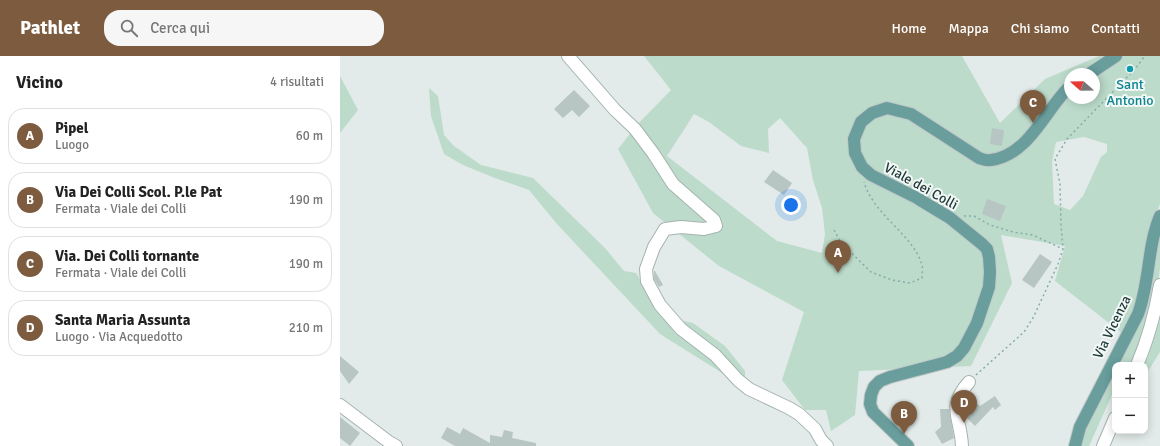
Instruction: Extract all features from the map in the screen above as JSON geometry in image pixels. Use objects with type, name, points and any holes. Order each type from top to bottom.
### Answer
[{"type":"main road","points":[[1098,68],[1116,56]]},
{"type":"main road","name":"Viale dei Colli","points":[[908,446],[873,412],[870,404],[871,395],[874,388],[880,382],[947,362],[964,348],[977,323],[989,287],[990,272],[987,249],[950,218],[917,198],[871,175],[862,167],[855,153],[854,139],[861,122],[872,113],[887,108],[911,114],[979,158],[989,161],[1014,151],[1026,142],[1064,94]]},
{"type":"main road","name":"Via Vicenza","points":[[1075,446],[1080,427],[1138,314],[1143,301],[1151,246],[1160,216]]},
{"type":"street","points":[[568,56],[615,110],[634,129],[653,153],[673,184],[714,220],[716,226],[704,229],[681,227],[665,229],[649,257],[646,275],[647,281],[660,305],[681,329],[715,355],[738,380],[749,388],[799,414],[815,429],[821,440],[827,446]]},
{"type":"street","points":[[1138,362],[1149,335],[1156,310],[1160,284]]},
{"type":"street","points":[[962,446],[962,434],[957,418],[956,404],[962,390],[969,382]]},
{"type":"street","points":[[340,405],[396,446]]},
{"type":"street","points":[[1103,446],[1112,425]]},
{"type":"path","points":[[969,382],[1024,332],[1033,318],[1058,264],[1063,249],[1060,184],[1055,159],[1067,139],[1145,56]]},
{"type":"path","points":[[834,230],[841,243],[871,272],[892,280],[910,283],[922,278],[923,267],[915,249],[878,209],[864,184],[862,167]]},
{"type":"path","points":[[950,218],[957,215],[974,216],[990,225],[1013,232],[1033,235],[1063,249]]},
{"type":"green space","points":[[644,56],[962,56],[1000,123],[1045,79],[1064,71],[1064,104],[1100,104],[1100,68],[1071,68],[1099,56],[1160,56],[1160,204],[1153,222],[1138,294],[1122,333],[1055,281],[1065,246],[1001,235],[1012,283],[971,366],[859,371],[855,415],[831,431],[826,410],[805,410],[782,380],[804,312],[719,266],[653,213],[618,149],[636,126],[671,90]],"holes":[[[694,114],[709,122],[741,146],[769,153],[768,129],[780,118],[807,148],[813,180],[822,208],[825,234],[822,253],[777,241],[667,156]],[[1084,137],[1107,144],[1107,152],[1101,157],[1083,196],[1070,210],[1054,204],[1052,162],[1056,142]]]},
{"type":"green space","points":[[340,76],[358,110],[340,133]]},
{"type":"green space","points":[[429,88],[438,96],[444,135],[454,146],[481,165],[533,178],[605,248],[624,271],[636,273],[662,316],[693,323],[725,346],[745,371],[745,389],[660,334],[557,224],[529,190],[463,165],[444,154],[431,116]]},
{"type":"green space","points":[[1160,231],[1160,268],[1157,290],[1134,362],[1119,362]]},
{"type":"green space","points":[[1160,319],[1160,352],[1148,371],[1148,362],[1141,362],[1143,358],[1147,360]]},
{"type":"green space","points":[[1112,376],[1112,395],[1089,446],[1080,446],[1084,434]]},
{"type":"building","points":[[574,90],[590,106],[579,117],[572,110],[563,118],[554,109]]},
{"type":"building","points":[[992,128],[1004,130],[1002,146],[990,144]]},
{"type":"building","points":[[773,170],[792,183],[784,195],[764,182]]},
{"type":"building","points":[[987,199],[1006,206],[1000,221],[982,214]]},
{"type":"building","points":[[1040,254],[1052,262],[1034,288],[1022,280]]},
{"type":"building","points":[[654,271],[663,285],[659,287],[654,279]]},
{"type":"building","points":[[340,356],[359,372],[349,384],[340,371]]},
{"type":"building","points":[[995,396],[1001,405],[995,410],[993,407],[975,426],[965,416],[976,403],[980,406]]},
{"type":"building","points":[[940,409],[949,409],[954,438],[942,444],[935,432],[941,427]]},
{"type":"building","points":[[340,417],[360,433],[350,446],[340,438]]},
{"type":"building","points":[[447,427],[460,434],[463,428],[490,443],[490,435],[502,437],[504,430],[513,432],[512,438],[536,443],[536,446],[455,446],[441,438]]},
{"type":"place","name":"Sant Antonio","points":[[1130,69]]},
{"type":"place","name":"Via. Dei Colli tornante","points":[[1033,123]]},
{"type":"place","name":"Pipel","points":[[838,273]]},
{"type":"place","name":"Santa Maria Assunta","points":[[964,423]]},
{"type":"place","name":"Via Dei Colli Scol. P.le Pat","points":[[904,434]]}]
